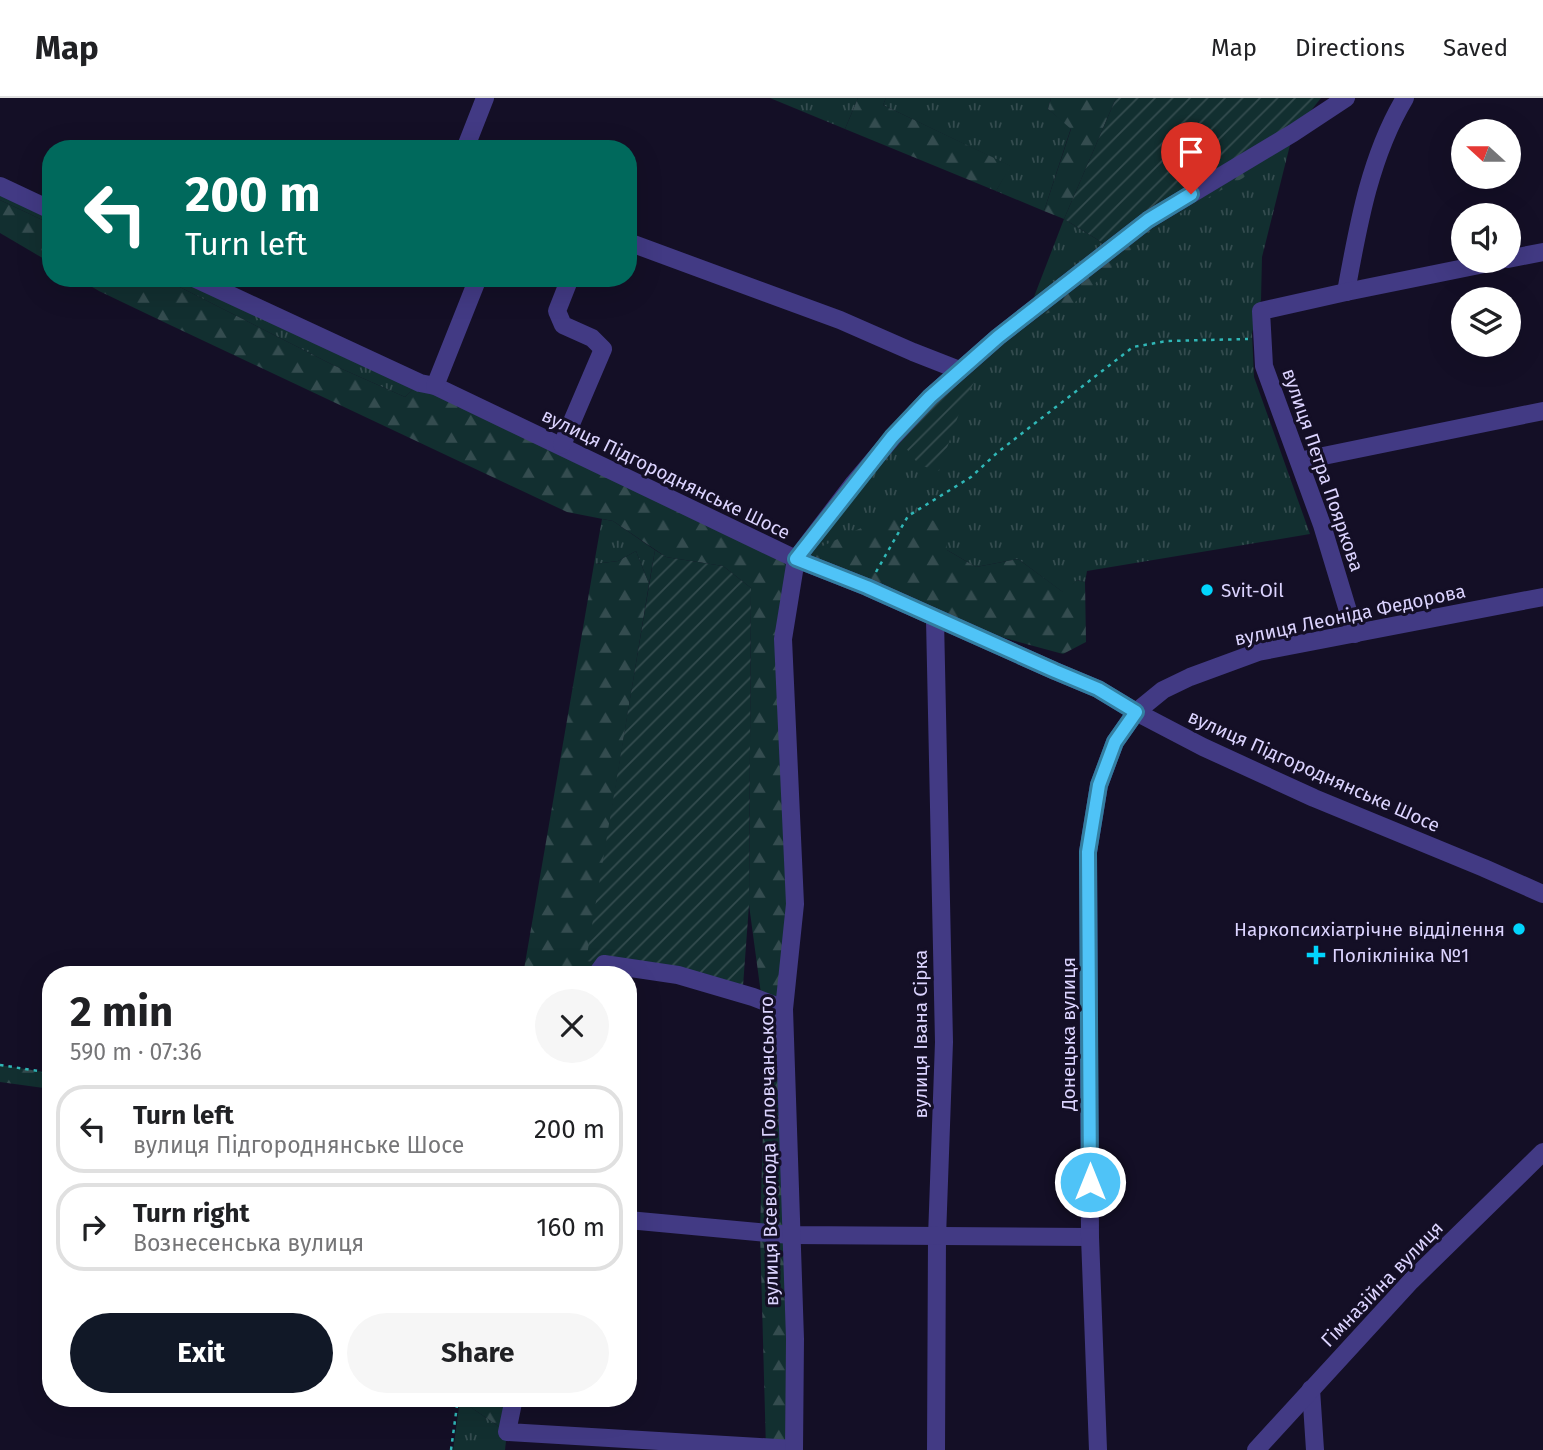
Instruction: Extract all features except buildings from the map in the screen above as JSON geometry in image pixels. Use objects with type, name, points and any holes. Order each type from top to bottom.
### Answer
[{"type":"street","points":[[469,140],[485,98]]},
{"type":"street","points":[[796,559],[892,437],[930,397],[998,337],[1148,220],[1346,98]]},
{"type":"street","points":[[1346,292],[1356,234],[1374,167],[1393,118],[1405,98]]},
{"type":"street","points":[[0,186],[42,206]]},
{"type":"street","points":[[637,245],[841,320],[959,370]]},
{"type":"street","points":[[1521,256],[1543,252]]},
{"type":"street","name":"вулиця Петра Пояркова","points":[[1355,634],[1322,525],[1264,366],[1261,311],[1451,271]]},
{"type":"street","name":"вулиця Підгороднянське Шосе","points":[[213,287],[420,383],[435,386],[562,445],[796,559],[867,587],[1098,689],[1203,747],[1314,798],[1543,894]]},
{"type":"street","points":[[435,386],[474,287]]},
{"type":"street","points":[[562,445],[603,349],[592,338],[563,325],[557,312],[567,287]]},
{"type":"street","points":[[1299,461],[1543,411]]},
{"type":"street","name":"вулиця Всеволода Головчанського","points":[[794,1450],[795,1339],[784,1009],[795,904],[783,639],[796,559]]},
{"type":"street","name":"вулиця Леоніда Федорова","points":[[1136,712],[1163,690],[1223,663],[1258,652],[1543,597]]},
{"type":"street","name":"вулиця Івана Сірка","points":[[935,618],[944,1042],[937,1237],[936,1450]]},
{"type":"street","name":"Донецька вулиця","points":[[1098,1450],[1090,1237],[1088,852],[1099,785],[1115,742],[1136,712]]},
{"type":"street","points":[[637,972],[678,975],[784,1009]]},
{"type":"street","name":"Гімназійна вулиця","points":[[1256,1450],[1411,1281],[1543,1152]]},
{"type":"street","points":[[637,1221],[790,1235],[1090,1237]]},
{"type":"street","points":[[1311,1389],[1315,1450]]},
{"type":"street","points":[[512,1407],[507,1432],[794,1450]]},
{"type":"path","points":[[867,587],[908,516],[971,477],[998,452],[1133,347],[1167,341],[1262,338]]},
{"type":"path","points":[[0,1065],[42,1072]]},
{"type":"path","points":[[452,1450],[457,1407]]},
{"type":"green space","points":[[770,98],[858,98],[845,129]]},
{"type":"green space","points":[[858,98],[886,98],[883,105],[1011,166],[996,191],[845,129]]},
{"type":"green space","points":[[886,98],[1051,98],[1048,109],[1071,128],[1044,211],[996,191],[1010,166],[883,105]]},
{"type":"green space","points":[[1051,98],[1116,98],[1064,219],[1044,211],[1071,129],[1048,109]]},
{"type":"green space","points":[[1116,98],[1321,98],[1293,133],[1111,248],[1064,219]]},
{"type":"green space","points":[[1293,133],[1262,257],[1261,300],[1252,333],[1254,377],[1310,534],[1087,571],[1085,582],[1077,580],[1064,593],[1018,559],[976,567],[947,550],[947,523],[796,559],[854,483],[1027,315],[1064,219],[1111,248]]},
{"type":"green space","points":[[1269,154],[1243,178],[1155,227],[1073,304],[1037,317],[1148,220]]},
{"type":"green space","points":[[0,192],[42,211],[42,220],[0,200]]},
{"type":"green space","points":[[0,200],[42,220],[42,258],[0,233]]},
{"type":"green space","points":[[92,287],[180,287],[333,365],[405,397],[420,383],[795,559],[893,513],[947,523],[947,550],[976,567],[1018,559],[1063,592],[1077,580],[1085,582],[1086,642],[1063,654],[935,619],[796,559],[783,639],[795,904],[784,1009],[794,1450],[766,1450],[760,1232],[766,1031],[749,905],[751,588],[723,566],[666,557],[613,521],[567,512]]},
{"type":"green space","points":[[180,287],[212,287],[420,383],[405,397],[333,365]]},
{"type":"green space","points":[[998,337],[962,405],[939,471],[919,465],[902,443],[893,437]]},
{"type":"green space","points":[[602,519],[613,521],[655,550],[649,584],[636,551],[618,561],[594,564]]},
{"type":"green space","points":[[655,550],[666,557],[723,566],[751,588],[749,905],[743,986],[637,969],[637,966],[586,961]]},
{"type":"green space","points":[[636,551],[649,584],[587,961],[604,964],[525,966],[594,564],[618,561]]},
{"type":"green space","points":[[0,1065],[42,1072],[42,1088],[0,1082]]},
{"type":"green space","points":[[459,1407],[470,1407],[507,1432],[505,1450],[453,1450]]},
{"type":"green space","points":[[470,1407],[512,1407],[507,1432]]},
{"type":"place","name":"Svit-Oil","points":[[1207,590]]},
{"type":"place","name":"Наркопсихіатрічне відділення","points":[[1519,929]]},
{"type":"place","name":"Поліклініка №1","points":[[1316,955]]},
{"type":"route","points":[[1090,1182],[1088,852],[1099,785],[1115,742],[1136,712],[1098,689],[867,587],[796,559],[892,437],[959,370],[1148,220],[1191,194]]}]
